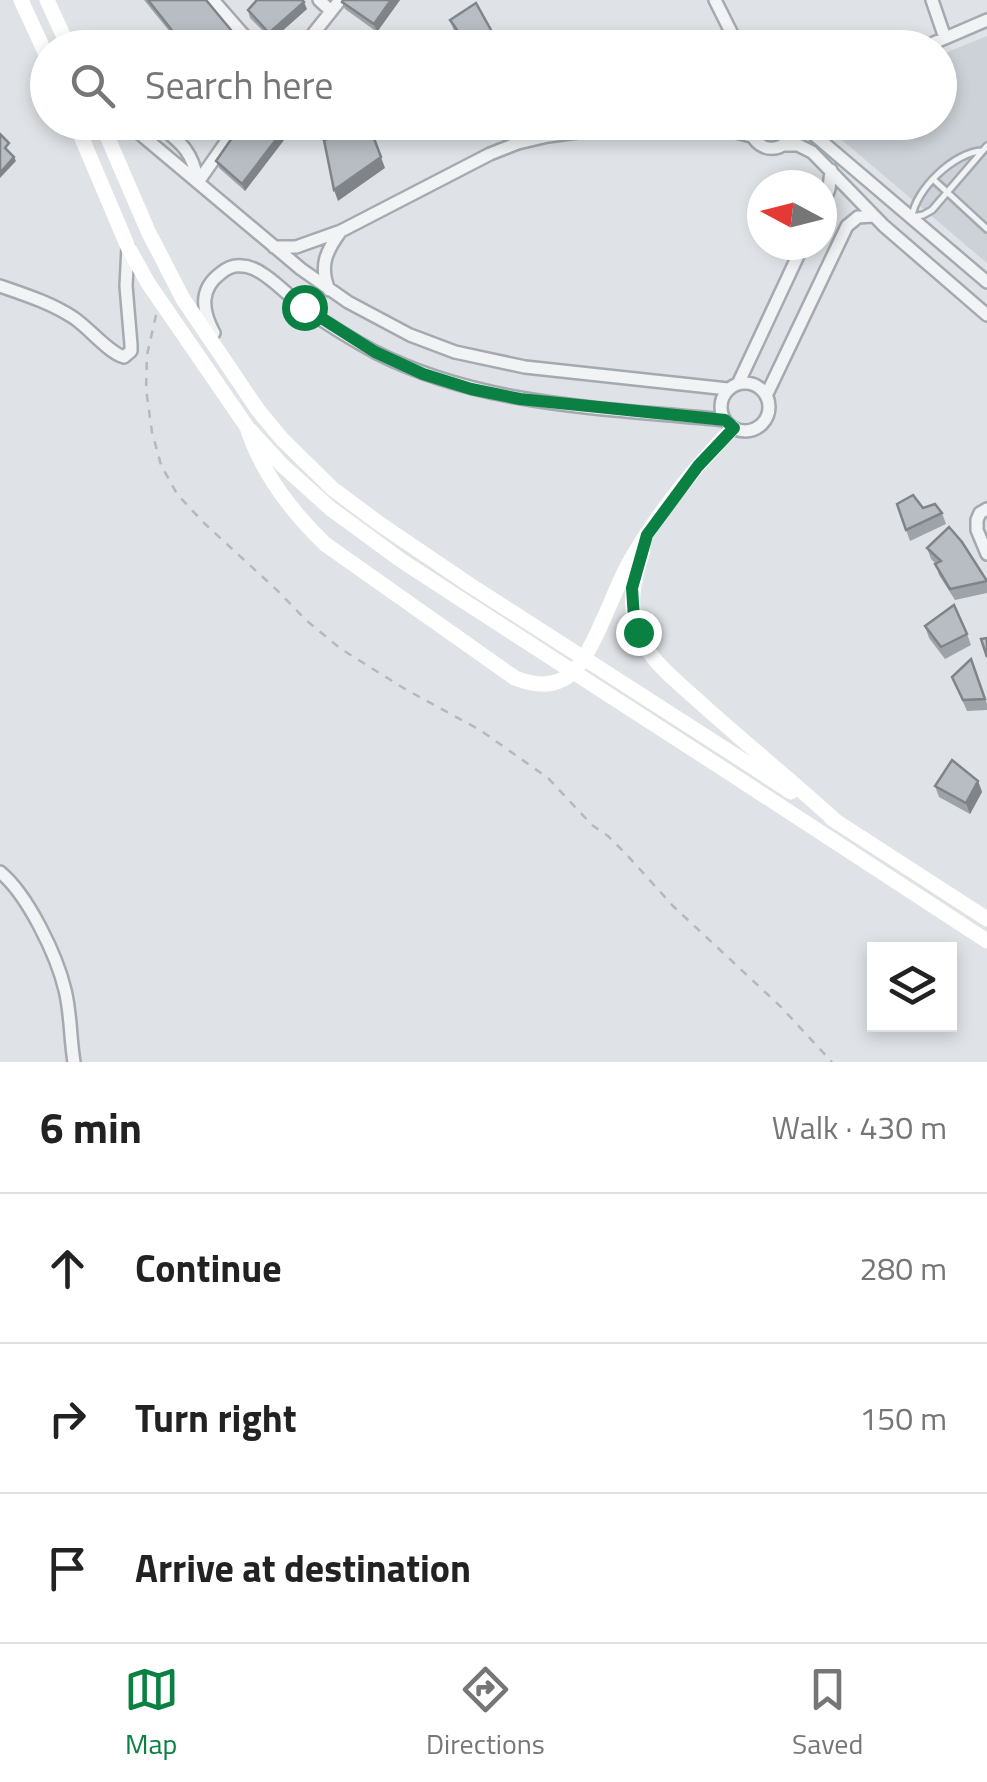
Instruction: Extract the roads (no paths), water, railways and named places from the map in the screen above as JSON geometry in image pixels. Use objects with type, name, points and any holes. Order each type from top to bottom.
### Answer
[{"type":"main road","points":[[21,0],[35,30]]},
{"type":"main road","points":[[47,0],[61,30]]},
{"type":"main road","points":[[83,140],[128,247],[159,301],[247,427],[282,465],[331,508],[386,550],[466,592],[736,756],[987,919]]},
{"type":"main road","points":[[108,140],[176,286],[282,439],[333,489],[466,592],[725,770],[987,942]]},
{"type":"main road","points":[[107,198],[128,188]]},
{"type":"main road","points":[[247,427],[270,477],[325,544],[507,672],[524,682],[554,684],[582,662],[627,566],[729,424]]},
{"type":"main road","points":[[647,535],[632,588],[634,618],[644,646],[663,668],[838,823]]},
{"type":"street","points":[[214,0],[240,30]]},
{"type":"street","points":[[319,0],[331,11]]},
{"type":"street","points":[[316,30],[340,0]]},
{"type":"street","points":[[716,0],[730,30]]},
{"type":"street","points":[[932,0],[942,30]]},
{"type":"street","points":[[957,33],[987,20]]},
{"type":"street","points":[[148,140],[329,290],[410,335],[478,358],[525,368],[733,387],[752,384],[766,396],[768,413],[764,421],[750,430],[729,424],[520,399],[446,382],[350,338],[260,272],[246,266],[224,270],[206,291],[205,312],[224,360]]},
{"type":"street","points":[[178,140],[194,163],[198,182]]},
{"type":"street","points":[[198,182],[227,140]]},
{"type":"street","points":[[274,248],[296,247],[341,231],[490,154],[531,140]]},
{"type":"street","points":[[757,140],[761,146],[805,148],[831,170]]},
{"type":"street","points":[[783,146],[789,140]]},
{"type":"street","points":[[819,140],[987,282]]},
{"type":"street","points":[[823,140],[828,147]]},
{"type":"street","points":[[837,177],[873,216],[987,314]]},
{"type":"street","points":[[766,396],[847,226],[858,217],[873,216]]},
{"type":"street","points":[[896,237],[912,218]]},
{"type":"street","points":[[329,290],[323,272],[326,252],[341,231]]},
{"type":"street","points":[[0,286],[58,308],[124,357],[132,345],[126,297],[128,247]]},
{"type":"street","points":[[729,424],[721,404],[796,260]]},
{"type":"street","points":[[987,509],[976,525],[987,554]]},
{"type":"street","points":[[0,872],[18,889],[30,909],[57,968],[65,989],[74,1062]]},
{"type":"lane","points":[[912,218],[916,202],[934,180],[960,156],[984,148]]},
{"type":"lane","points":[[912,218],[928,213],[984,148]]},
{"type":"lane","points":[[934,180],[987,229]]}]
